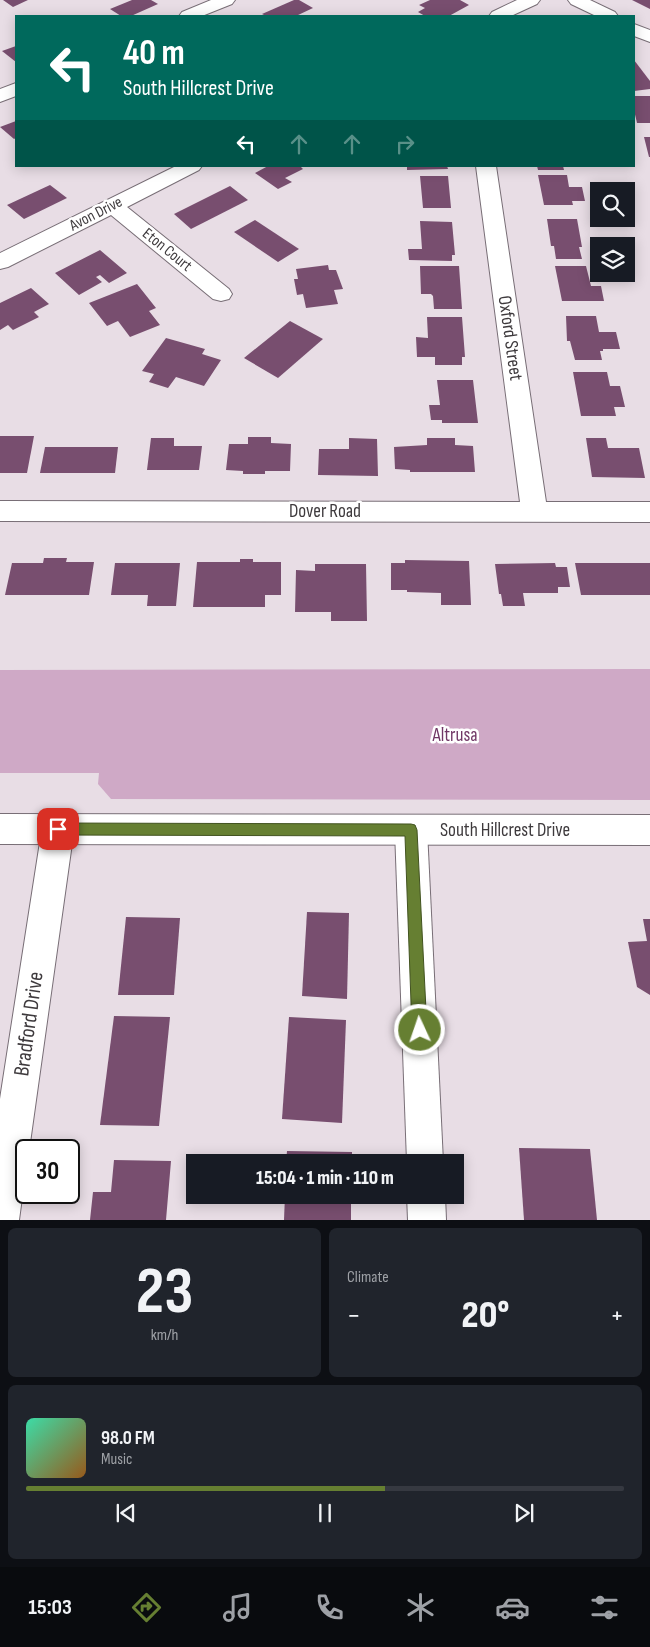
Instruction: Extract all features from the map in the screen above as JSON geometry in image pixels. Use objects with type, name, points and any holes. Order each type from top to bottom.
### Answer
[{"type":"street","points":[[190,15],[226,0]]},
{"type":"street","points":[[500,15],[530,0]]},
{"type":"street","points":[[577,0],[607,15]]},
{"type":"street","points":[[635,30],[650,37]]},
{"type":"street","points":[[0,96],[15,89]]},
{"type":"street","name":"Avon Drive","points":[[0,262],[190,167]]},
{"type":"street","name":"Oxford Street","points":[[486,167],[534,511]]},
{"type":"street","name":"Eton Court","points":[[112,205],[221,294]]},
{"type":"street","name":"Dover Road","points":[[0,511],[650,512]]},
{"type":"street","name":"South Hillcrest Drive","points":[[0,829],[650,830]]},
{"type":"street","name":"Bradford Drive","points":[[0,1220],[58,829]]},
{"type":"street","points":[[411,830],[425,1154]]},
{"type":"street","points":[[427,1204],[428,1220]]},
{"type":"green space","name":"Altrusa","points":[[650,669],[650,800],[111,799],[98,784],[99,773],[0,773],[0,670]]},
{"type":"building","points":[[3,0],[28,0],[13,7]]},
{"type":"building","points":[[132,0],[151,0],[158,4],[133,15],[119,15],[110,9]]},
{"type":"building","points":[[294,0],[299,0],[313,8],[298,15],[262,14]]},
{"type":"building","points":[[430,0],[460,0],[469,5],[451,15],[423,15],[418,12],[425,8],[419,5]]},
{"type":"building","points":[[632,0],[650,0],[650,9]]},
{"type":"building","points":[[15,46],[15,61],[2,51]]},
{"type":"building","points":[[635,61],[650,81],[650,89],[635,91]]},
{"type":"building","points":[[635,96],[650,96],[650,123],[637,123]]},
{"type":"building","points":[[15,121],[15,138],[14,139],[0,127]]},
{"type":"building","points":[[644,137],[650,137],[650,157],[649,157]]},
{"type":"building","points":[[266,167],[301,167],[303,169],[285,178],[292,182],[278,189],[255,173]]},
{"type":"building","points":[[407,167],[447,167],[448,169],[407,170]]},
{"type":"building","points":[[537,167],[563,167],[564,170],[538,170]]},
{"type":"building","points":[[538,175],[567,175],[569,187],[582,187],[585,201],[572,201],[573,205],[544,205]]},
{"type":"building","points":[[420,176],[448,176],[451,208],[423,208]]},
{"type":"building","points":[[50,185],[67,198],[24,219],[7,205]]},
{"type":"building","points":[[230,186],[248,200],[191,229],[174,214]]},
{"type":"building","points":[[547,219],[577,219],[582,259],[556,259],[554,246],[551,246]]},
{"type":"building","points":[[255,220],[299,249],[278,262],[234,232]]},
{"type":"building","points":[[420,221],[452,222],[455,255],[452,255],[452,261],[409,260],[408,249],[422,249]]},
{"type":"building","points":[[100,250],[127,273],[109,283],[100,275],[96,277],[102,282],[79,295],[55,273]]},
{"type":"building","points":[[328,265],[329,270],[336,270],[343,289],[334,290],[338,304],[306,308],[303,294],[297,295],[294,279],[298,279],[296,269]]},
{"type":"building","points":[[420,266],[459,266],[462,309],[434,309],[433,296],[431,294],[421,294]]},
{"type":"building","points":[[555,266],[586,266],[591,286],[601,286],[604,301],[562,301]]},
{"type":"building","points":[[137,284],[156,308],[149,311],[160,325],[130,337],[118,321],[107,326],[89,303]]},
{"type":"building","points":[[31,288],[49,304],[34,312],[39,317],[13,330],[8,325],[0,330],[0,303]]},
{"type":"building","points":[[566,316],[596,316],[599,332],[616,332],[620,349],[603,349],[603,351],[600,351],[602,360],[575,360],[570,341],[567,341]]},
{"type":"building","points":[[427,317],[462,317],[465,357],[462,357],[462,365],[435,365],[435,357],[417,357],[416,337],[428,338]]},
{"type":"building","points":[[290,321],[323,339],[278,378],[244,358]]},
{"type":"building","points":[[166,338],[205,349],[202,354],[221,360],[204,386],[176,377],[168,388],[149,382],[154,374],[142,371]]},
{"type":"building","points":[[573,372],[607,372],[610,386],[620,386],[625,407],[614,407],[616,416],[581,416]]},
{"type":"building","points":[[437,380],[473,380],[478,423],[442,423],[442,420],[431,420],[429,405],[440,405]]},
{"type":"building","points":[[0,436],[34,436],[27,473],[0,473]]},
{"type":"building","points":[[248,437],[271,437],[271,443],[291,444],[290,471],[265,471],[265,474],[243,474],[243,471],[226,470],[229,444],[248,444]]},
{"type":"building","points":[[151,438],[174,438],[174,446],[202,446],[199,470],[147,470]]},
{"type":"building","points":[[349,438],[377,439],[378,476],[318,475],[319,449],[349,449]]},
{"type":"building","points":[[427,438],[455,438],[455,445],[473,446],[475,472],[410,472],[410,470],[395,469],[394,447],[427,445]]},
{"type":"building","points":[[586,438],[606,438],[608,448],[639,448],[645,478],[592,477]]},
{"type":"building","points":[[45,447],[118,447],[115,473],[40,473]]},
{"type":"building","points":[[44,558],[67,558],[66,562],[94,562],[89,595],[5,595],[12,563],[43,563]]},
{"type":"building","points":[[240,559],[253,559],[253,562],[281,562],[281,595],[265,595],[265,607],[193,607],[197,562],[240,562]]},
{"type":"building","points":[[405,560],[469,561],[471,605],[441,605],[441,593],[391,590],[391,563],[405,563]]},
{"type":"building","points":[[115,563],[180,563],[176,606],[147,606],[148,595],[111,595]]},
{"type":"building","points":[[555,563],[556,567],[567,567],[570,587],[558,587],[558,593],[523,593],[525,606],[503,606],[501,594],[499,594],[495,564]]},
{"type":"building","points":[[575,563],[650,563],[650,595],[581,595]]},
{"type":"building","points":[[315,564],[366,564],[367,621],[331,621],[331,612],[295,612],[296,570],[315,571]]},
{"type":"building","points":[[307,912],[349,913],[347,999],[302,996]]},
{"type":"building","points":[[126,917],[180,918],[174,995],[118,995]]},
{"type":"building","points":[[643,919],[650,919],[650,995],[637,987],[628,942],[647,941]]},
{"type":"building","points":[[114,1016],[170,1017],[159,1126],[100,1125]]},
{"type":"building","points":[[289,1017],[346,1020],[342,1123],[282,1119]]},
{"type":"building","points":[[519,1148],[590,1149],[597,1220],[524,1220]]},
{"type":"building","points":[[287,1151],[352,1152],[352,1154],[287,1154]]},
{"type":"building","points":[[114,1160],[171,1161],[166,1220],[90,1220],[93,1192],[111,1192]]},
{"type":"building","points":[[285,1204],[351,1204],[351,1220],[284,1220]]},
{"type":"route","points":[[58,829],[411,830],[420,1030]]}]
